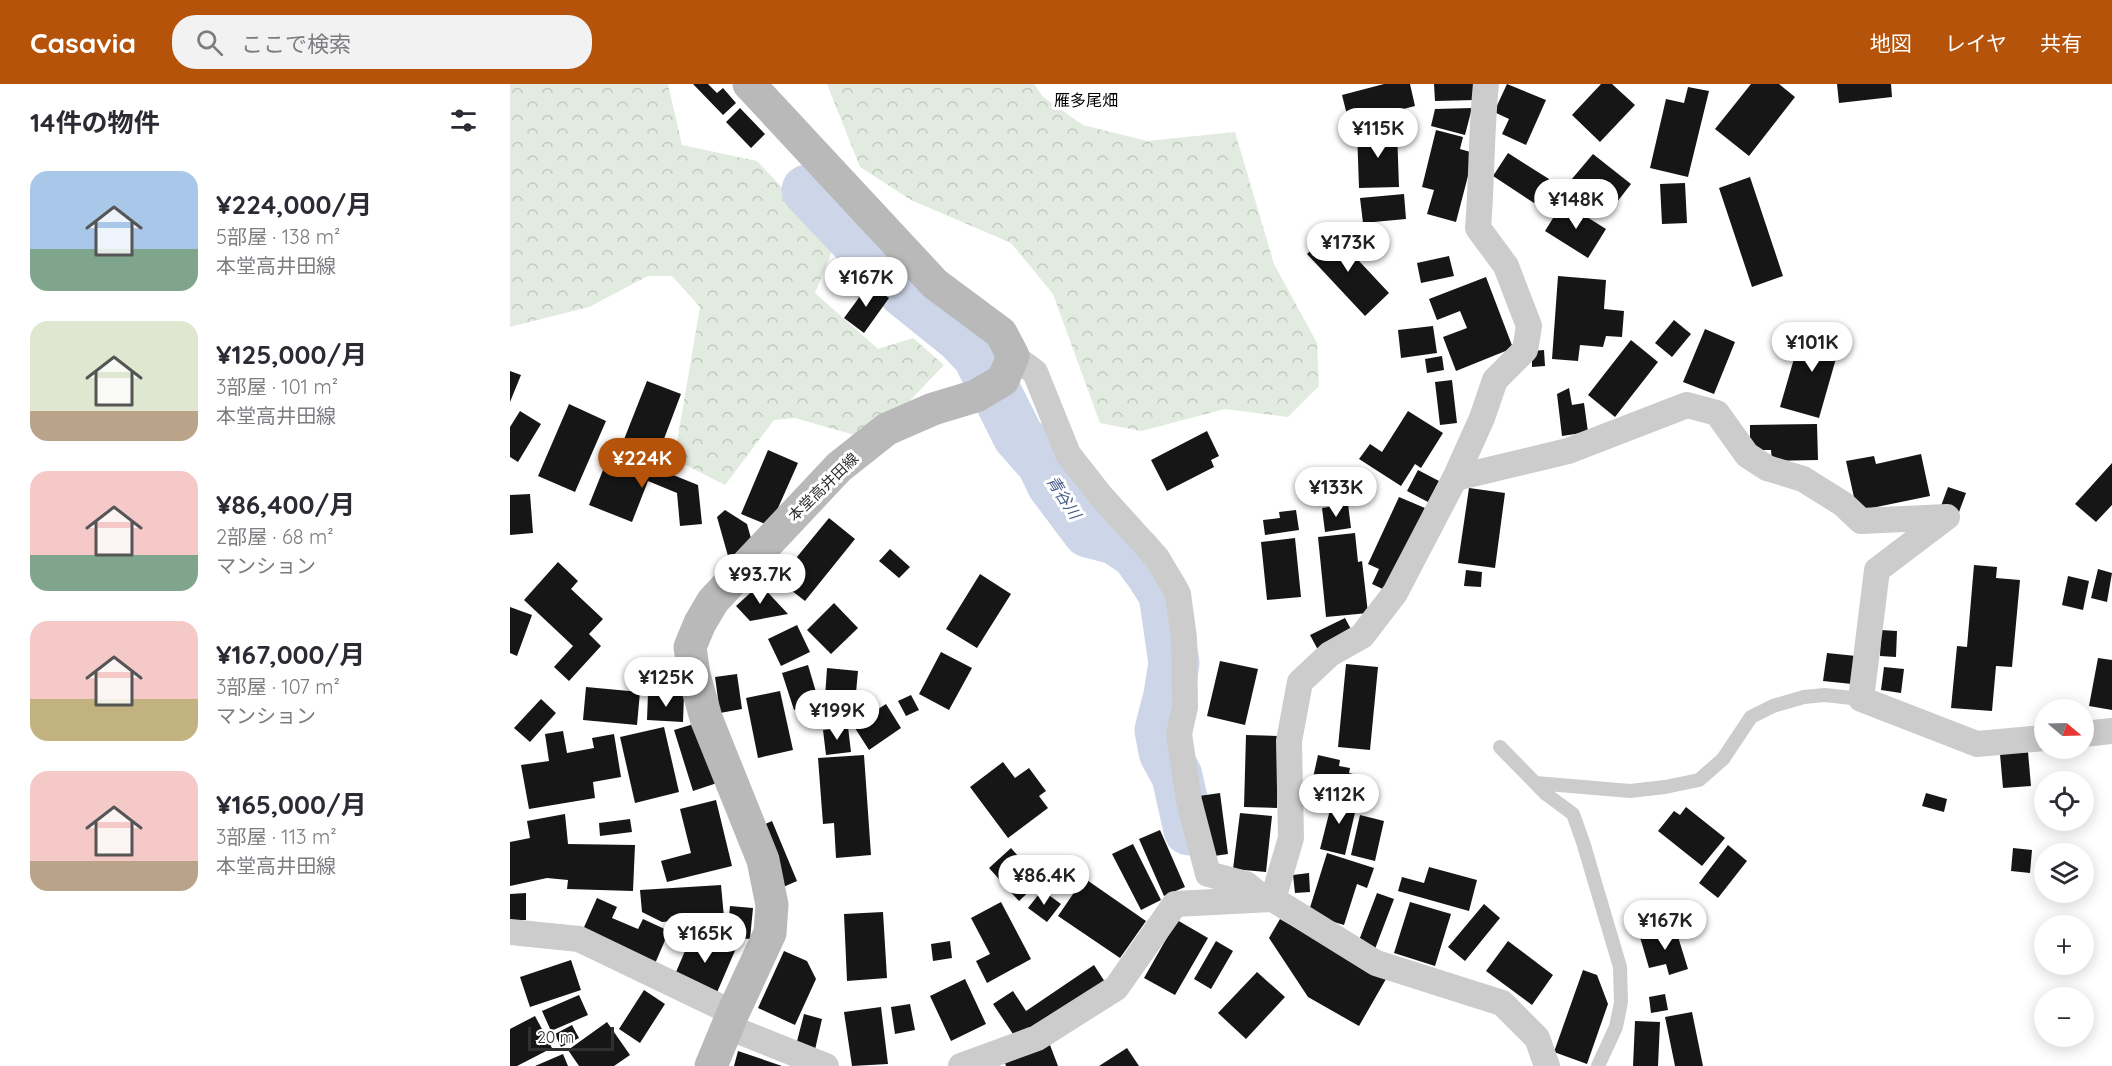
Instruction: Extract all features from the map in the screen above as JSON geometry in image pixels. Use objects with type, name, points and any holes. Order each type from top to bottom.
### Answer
[{"type":"main road","points":[[749,84],[935,284],[1001,333],[997,378]]},
{"type":"main road","name":"本堂高井田線","points":[[711,1066],[770,933],[772,905],[763,860],[706,718],[694,675],[690,647],[713,601],[839,467],[887,429],[997,378]]},
{"type":"street","points":[[1269,899],[1291,838],[1289,741],[1300,682],[1330,654],[1362,636],[1395,593],[1455,478],[1482,418],[1495,381],[1525,350],[1529,326],[1506,266],[1479,228],[1485,84]]},
{"type":"street","points":[[997,378],[1035,372],[1068,454],[1100,495],[1157,558],[1178,594],[1184,638],[1185,684],[1185,707],[1179,734],[1189,801],[1208,874],[1246,884],[1376,963],[1502,1003],[1537,1038],[1547,1066]]},
{"type":"street","points":[[1455,478],[1568,451],[1687,405],[1717,413],[1747,455],[1767,468],[1803,479],[1843,504],[1861,520],[1947,517],[1877,570],[1861,699],[1977,744],[2034,739]]},
{"type":"street","points":[[2094,733],[2112,730]]},
{"type":"street","points":[[962,1066],[1037,1038],[1116,988],[1174,904],[1269,899]]},
{"type":"street","points":[[510,932],[579,939],[730,1020],[826,1066]]},
{"type":"lane","points":[[1536,783],[1630,791],[1699,780],[1723,759],[1751,717],[1773,706],[1826,695],[1861,699]]},
{"type":"lane","points":[[1500,747],[1546,794],[1573,814],[1620,967],[1622,1002],[1616,1027],[1598,1066]]},
{"type":"green space","points":[[510,84],[668,84],[682,145],[757,161],[835,244],[815,293],[878,349],[913,338],[944,365],[880,432],[858,436],[795,418],[774,420],[725,485],[674,459],[700,307],[672,276],[648,276],[589,307],[510,327]]},
{"type":"green space","points":[[827,84],[1034,84],[1043,97],[1083,125],[1147,141],[1235,132],[1274,264],[1317,343],[1319,386],[1288,417],[1225,409],[1141,431],[1100,423],[1053,294],[1011,243],[911,200],[860,167]]},
{"type":"building","points":[[693,84],[708,84],[717,93],[723,88],[736,103],[723,115]]},
{"type":"building","points":[[1384,84],[1410,84],[1415,106],[1349,123],[1342,95]]},
{"type":"building","points":[[1434,84],[1476,84],[1476,100],[1435,101]]},
{"type":"building","points":[[1507,84],[1546,100],[1526,145],[1502,134],[1509,119],[1494,112]]},
{"type":"building","points":[[1601,84],[1612,84],[1635,105],[1600,142],[1572,115]]},
{"type":"building","points":[[1751,84],[1779,84],[1795,97],[1749,156],[1715,129]]},
{"type":"building","points":[[1837,84],[1891,84],[1892,97],[1839,103]]},
{"type":"building","points":[[1688,87],[1709,91],[1688,177],[1650,168],[1666,99],[1684,103]]},
{"type":"building","points":[[740,108],[765,134],[751,148],[726,122]]},
{"type":"building","points":[[1472,108],[1465,135],[1431,126],[1435,109]]},
{"type":"building","points":[[1397,130],[1399,187],[1359,188],[1357,131]]},
{"type":"building","points":[[1436,130],[1463,137],[1460,149],[1474,153],[1456,222],[1427,214],[1434,190],[1422,187]]},
{"type":"building","points":[[1508,153],[1549,179],[1534,203],[1493,176]]},
{"type":"building","points":[[1593,154],[1631,184],[1610,211],[1571,180]]},
{"type":"building","points":[[1750,177],[1783,276],[1752,287],[1719,188]]},
{"type":"building","points":[[1685,183],[1687,223],[1662,224],[1660,184]]},
{"type":"building","points":[[1404,194],[1406,219],[1363,223],[1360,198]]},
{"type":"building","points":[[1563,202],[1606,229],[1588,258],[1545,231]]},
{"type":"building","points":[[1331,231],[1389,293],[1365,316],[1307,254]]},
{"type":"building","points":[[1449,256],[1454,276],[1421,283],[1417,263]]},
{"type":"building","points":[[848,263],[866,278],[857,289],[838,274]]},
{"type":"building","points":[[1558,276],[1606,280],[1604,309],[1624,311],[1622,337],[1606,336],[1603,347],[1580,345],[1578,361],[1552,359]]},
{"type":"building","points":[[1486,277],[1513,348],[1456,371],[1443,337],[1467,328],[1460,311],[1437,320],[1429,299]]},
{"type":"building","points":[[869,284],[889,298],[864,333],[844,318]]},
{"type":"building","points":[[1674,320],[1691,334],[1672,357],[1655,343]]},
{"type":"building","points":[[1433,326],[1437,353],[1401,358],[1398,330]]},
{"type":"building","points":[[1818,327],[1843,334],[1819,418],[1780,407],[1800,338],[1814,342]]},
{"type":"building","points":[[1705,329],[1735,342],[1714,394],[1683,382]]},
{"type":"building","points":[[1631,340],[1658,362],[1615,417],[1588,395]]},
{"type":"building","points":[[1544,350],[1545,366],[1532,367],[1532,351]]},
{"type":"building","points":[[1442,356],[1444,370],[1427,373],[1425,359]]},
{"type":"building","points":[[510,371],[521,375],[510,402]]},
{"type":"building","points":[[1452,380],[1457,423],[1440,425],[1435,382]]},
{"type":"building","points":[[647,381],[681,394],[656,460],[621,447]]},
{"type":"building","points":[[1569,388],[1572,405],[1584,403],[1588,432],[1562,436],[1557,394]]},
{"type":"building","points":[[569,404],[606,421],[575,492],[538,476]]},
{"type":"building","points":[[520,411],[541,424],[518,462],[510,457],[510,427]]},
{"type":"building","points":[[1408,411],[1443,433],[1421,468],[1415,464],[1401,486],[1359,459],[1370,444],[1382,452]]},
{"type":"building","points":[[1817,424],[1818,460],[1772,461],[1771,450],[1750,450],[1750,425]]},
{"type":"building","points":[[1207,431],[1219,456],[1211,460],[1214,467],[1167,491],[1151,460]]},
{"type":"building","points":[[611,450],[698,485],[702,524],[680,526],[677,493],[648,481],[632,522],[589,505]]},
{"type":"building","points":[[768,450],[798,463],[770,526],[741,514]]},
{"type":"building","points":[[1921,454],[1930,496],[1857,511],[1846,461],[1874,456],[1876,464]]},
{"type":"building","points":[[2112,463],[2112,505],[2096,522],[2075,504]]},
{"type":"building","points":[[1418,470],[1439,481],[1428,502],[1407,491]]},
{"type":"building","points":[[1948,487],[1966,493],[1959,512],[1941,506]]},
{"type":"building","points":[[1469,488],[1505,493],[1495,568],[1458,563]]},
{"type":"building","points":[[530,494],[533,533],[510,535],[510,495]]},
{"type":"building","points":[[1399,497],[1425,508],[1387,591],[1372,584],[1379,569],[1368,564]]},
{"type":"building","points":[[1348,504],[1351,528],[1325,532],[1322,508]]},
{"type":"building","points":[[725,510],[747,524],[754,549],[728,556],[717,517]]},
{"type":"building","points":[[1296,510],[1299,530],[1265,535],[1263,520],[1280,518],[1279,512]]},
{"type":"building","points":[[829,518],[855,539],[805,601],[778,580]]},
{"type":"building","points":[[1355,533],[1358,562],[1362,561],[1368,613],[1326,617],[1318,537]]},
{"type":"building","points":[[1295,538],[1301,597],[1267,600],[1261,542]]},
{"type":"building","points":[[890,549],[910,567],[899,578],[879,561]]},
{"type":"building","points":[[558,562],[578,581],[571,589],[603,619],[589,634],[601,646],[569,681],[554,667],[573,646],[524,600]]},
{"type":"building","points":[[1974,565],[1997,567],[1996,578],[2020,580],[2012,667],[1996,666],[1992,711],[1951,708],[1957,646],[1967,647]]},
{"type":"building","points":[[2098,569],[2112,573],[2107,602],[2091,598]]},
{"type":"building","points":[[1466,570],[1482,572],[1481,587],[1464,586]]},
{"type":"building","points":[[980,574],[1011,594],[977,648],[946,629]]},
{"type":"building","points":[[2068,576],[2089,581],[2083,610],[2062,605]]},
{"type":"building","points":[[760,584],[788,614],[750,621],[736,606]]},
{"type":"building","points":[[834,603],[858,628],[831,654],[807,630]]},
{"type":"building","points":[[510,607],[532,615],[517,656],[510,653]]},
{"type":"building","points":[[1345,618],[1353,633],[1318,650],[1310,635]]},
{"type":"building","points":[[797,625],[810,652],[781,666],[768,639]]},
{"type":"building","points":[[1881,630],[1897,631],[1896,657],[1880,656]]},
{"type":"building","points":[[941,652],[972,668],[949,710],[919,694]]},
{"type":"building","points":[[1827,653],[1856,656],[1852,684],[1823,681]]},
{"type":"building","points":[[2098,658],[2112,660],[2112,710],[2094,707],[2094,699],[2090,699]]},
{"type":"building","points":[[1220,661],[1258,669],[1245,725],[1207,716]]},
{"type":"building","points":[[1346,664],[1378,667],[1370,750],[1338,747]]},
{"type":"building","points":[[808,665],[819,702],[794,710],[782,673]]},
{"type":"building","points":[[1884,667],[1904,669],[1901,693],[1881,690]]},
{"type":"building","points":[[827,668],[858,671],[854,714],[824,712]]},
{"type":"building","points":[[737,674],[742,709],[720,713],[715,677]]},
{"type":"building","points":[[586,687],[640,692],[637,725],[583,720]]},
{"type":"building","points":[[780,691],[793,750],[758,758],[746,698]]},
{"type":"building","points":[[648,693],[684,695],[683,722],[647,720]]},
{"type":"building","points":[[911,695],[919,710],[906,716],[898,701]]},
{"type":"building","points":[[541,699],[556,713],[530,742],[514,728]]},
{"type":"building","points":[[886,704],[901,728],[869,750],[853,725]]},
{"type":"building","points":[[697,723],[717,783],[693,791],[674,730]]},
{"type":"building","points":[[664,727],[679,792],[635,803],[620,737]]},
{"type":"building","points":[[848,727],[851,752],[826,755],[823,730]]},
{"type":"building","points":[[563,731],[567,753],[594,748],[592,738],[614,734],[621,777],[593,782],[595,798],[529,809],[521,765],[549,761],[545,734]]},
{"type":"building","points":[[1246,735],[1279,736],[1277,808],[1244,807]]},
{"type":"building","points":[[2028,752],[2031,786],[2003,788],[2000,754]]},
{"type":"building","points":[[864,755],[871,855],[836,858],[834,823],[823,824],[818,758]]},
{"type":"building","points":[[1318,755],[1340,760],[1339,766],[1350,768],[1349,773],[1370,778],[1366,798],[1311,787]]},
{"type":"building","points":[[1003,762],[1015,778],[1029,768],[1046,791],[1039,796],[1048,808],[1008,838],[970,787]]},
{"type":"building","points":[[1220,793],[1228,854],[1207,857],[1199,796]]},
{"type":"building","points":[[1926,793],[1947,799],[1944,812],[1922,806]]},
{"type":"building","points":[[1334,794],[1358,800],[1345,855],[1320,849]]},
{"type":"building","points":[[716,800],[732,866],[667,882],[661,861],[691,853],[680,809]]},
{"type":"building","points":[[1686,807],[1725,838],[1702,866],[1658,831],[1674,811],[1680,815]]},
{"type":"building","points":[[1240,813],[1272,816],[1266,872],[1233,869]]},
{"type":"building","points":[[565,814],[568,844],[635,845],[633,891],[567,889],[568,880],[547,878],[510,886],[510,842],[530,838],[527,821]]},
{"type":"building","points":[[1360,815],[1384,821],[1375,861],[1351,855]]},
{"type":"building","points":[[630,819],[632,832],[600,836],[599,823]]},
{"type":"building","points":[[772,821],[797,881],[781,888],[756,828]]},
{"type":"building","points":[[1160,830],[1185,887],[1164,896],[1139,839]]},
{"type":"building","points":[[1133,844],[1161,900],[1141,910],[1112,854]]},
{"type":"building","points":[[1728,845],[1747,861],[1718,898],[1699,883]]},
{"type":"building","points":[[1011,848],[1040,881],[1019,901],[989,868]]},
{"type":"building","points":[[2013,848],[2032,850],[2030,873],[2011,871]]},
{"type":"building","points":[[1327,853],[1374,868],[1367,888],[1357,884],[1344,925],[1308,914]]},
{"type":"building","points":[[1429,867],[1477,880],[1469,911],[1398,891],[1402,877],[1424,883]]},
{"type":"building","points":[[1309,873],[1310,892],[1295,893],[1293,875]]},
{"type":"building","points":[[1084,878],[1146,921],[1120,958],[1058,916]]},
{"type":"building","points":[[721,885],[725,928],[674,931],[674,921],[662,922],[642,912],[640,890]]},
{"type":"building","points":[[1042,890],[1061,904],[1047,922],[1028,908]]},
{"type":"building","points":[[526,893],[526,920],[510,920],[510,894]]},
{"type":"building","points":[[1377,893],[1394,899],[1375,949],[1358,943]]},
{"type":"building","points":[[597,898],[617,907],[612,918],[638,929],[643,919],[669,931],[654,966],[581,934]]},
{"type":"building","points":[[1001,902],[1031,959],[987,983],[976,961],[990,954],[971,918]]},
{"type":"building","points":[[1410,902],[1451,914],[1435,966],[1394,953]]},
{"type":"building","points":[[1484,904],[1500,918],[1465,961],[1448,947]]},
{"type":"building","points":[[730,906],[753,908],[750,939],[727,937]]},
{"type":"building","points":[[883,912],[887,978],[847,981],[844,914]]},
{"type":"building","points":[[1280,919],[1386,979],[1359,1026],[1308,997],[1269,938]]},
{"type":"building","points":[[1177,920],[1208,938],[1175,995],[1144,978]]},
{"type":"building","points":[[1675,927],[1688,969],[1669,975],[1666,964],[1649,968],[1640,937]]},
{"type":"building","points":[[707,933],[737,946],[715,997],[673,979],[691,937],[703,942]]},
{"type":"building","points":[[950,941],[952,958],[933,961],[931,944]]},
{"type":"building","points":[[1216,941],[1233,951],[1211,989],[1194,979]]},
{"type":"building","points":[[1508,941],[1553,975],[1532,1005],[1486,971]]},
{"type":"building","points":[[784,951],[807,961],[816,979],[795,1025],[758,1008]]},
{"type":"building","points":[[571,960],[581,990],[530,1007],[520,977]]},
{"type":"building","points":[[1094,965],[1105,982],[1017,1040],[993,1004],[1013,991],[1026,1011]]},
{"type":"building","points":[[1583,970],[1597,975],[1608,1004],[1587,1064],[1554,1052]]},
{"type":"building","points":[[1257,972],[1285,997],[1246,1039],[1218,1013]]},
{"type":"building","points":[[965,979],[986,1024],[951,1041],[930,996]]},
{"type":"building","points":[[644,990],[665,1004],[640,1043],[619,1029]]},
{"type":"building","points":[[1665,994],[1668,1010],[1651,1013],[1649,997]]},
{"type":"building","points":[[579,995],[588,1015],[551,1031],[542,1011]]},
{"type":"building","points":[[910,1004],[915,1030],[895,1034],[891,1007]]},
{"type":"building","points":[[881,1007],[888,1064],[852,1066],[844,1012]]},
{"type":"building","points":[[1692,1012],[1703,1066],[1675,1066],[1665,1017]]},
{"type":"building","points":[[804,1014],[822,1019],[814,1054],[795,1049]]},
{"type":"building","points":[[535,1016],[552,1048],[517,1066],[510,1066],[510,1029]]},
{"type":"building","points":[[1635,1021],[1660,1022],[1658,1066],[1633,1066]]},
{"type":"building","points":[[607,1022],[630,1055],[614,1066],[579,1066],[568,1050]]},
{"type":"building","points":[[572,1025],[579,1038],[561,1047],[555,1034]]},
{"type":"building","points":[[1050,1045],[1058,1066],[1006,1066],[1005,1063]]},
{"type":"building","points":[[1127,1048],[1139,1066],[1099,1066]]},
{"type":"building","points":[[738,1051],[782,1066],[734,1066]]},
{"type":"building","points":[[563,1054],[568,1066],[535,1066]]},
{"type":"waterway","name":"青谷川","points":[[807,190],[903,291],[959,336],[978,356],[1018,436],[1042,463],[1052,484],[1088,532],[1115,539],[1136,553],[1164,594],[1174,663],[1160,730],[1164,752],[1177,776],[1189,830]]},
{"type":"district","name":"雁多尾畑","points":[[1086,100]]}]
